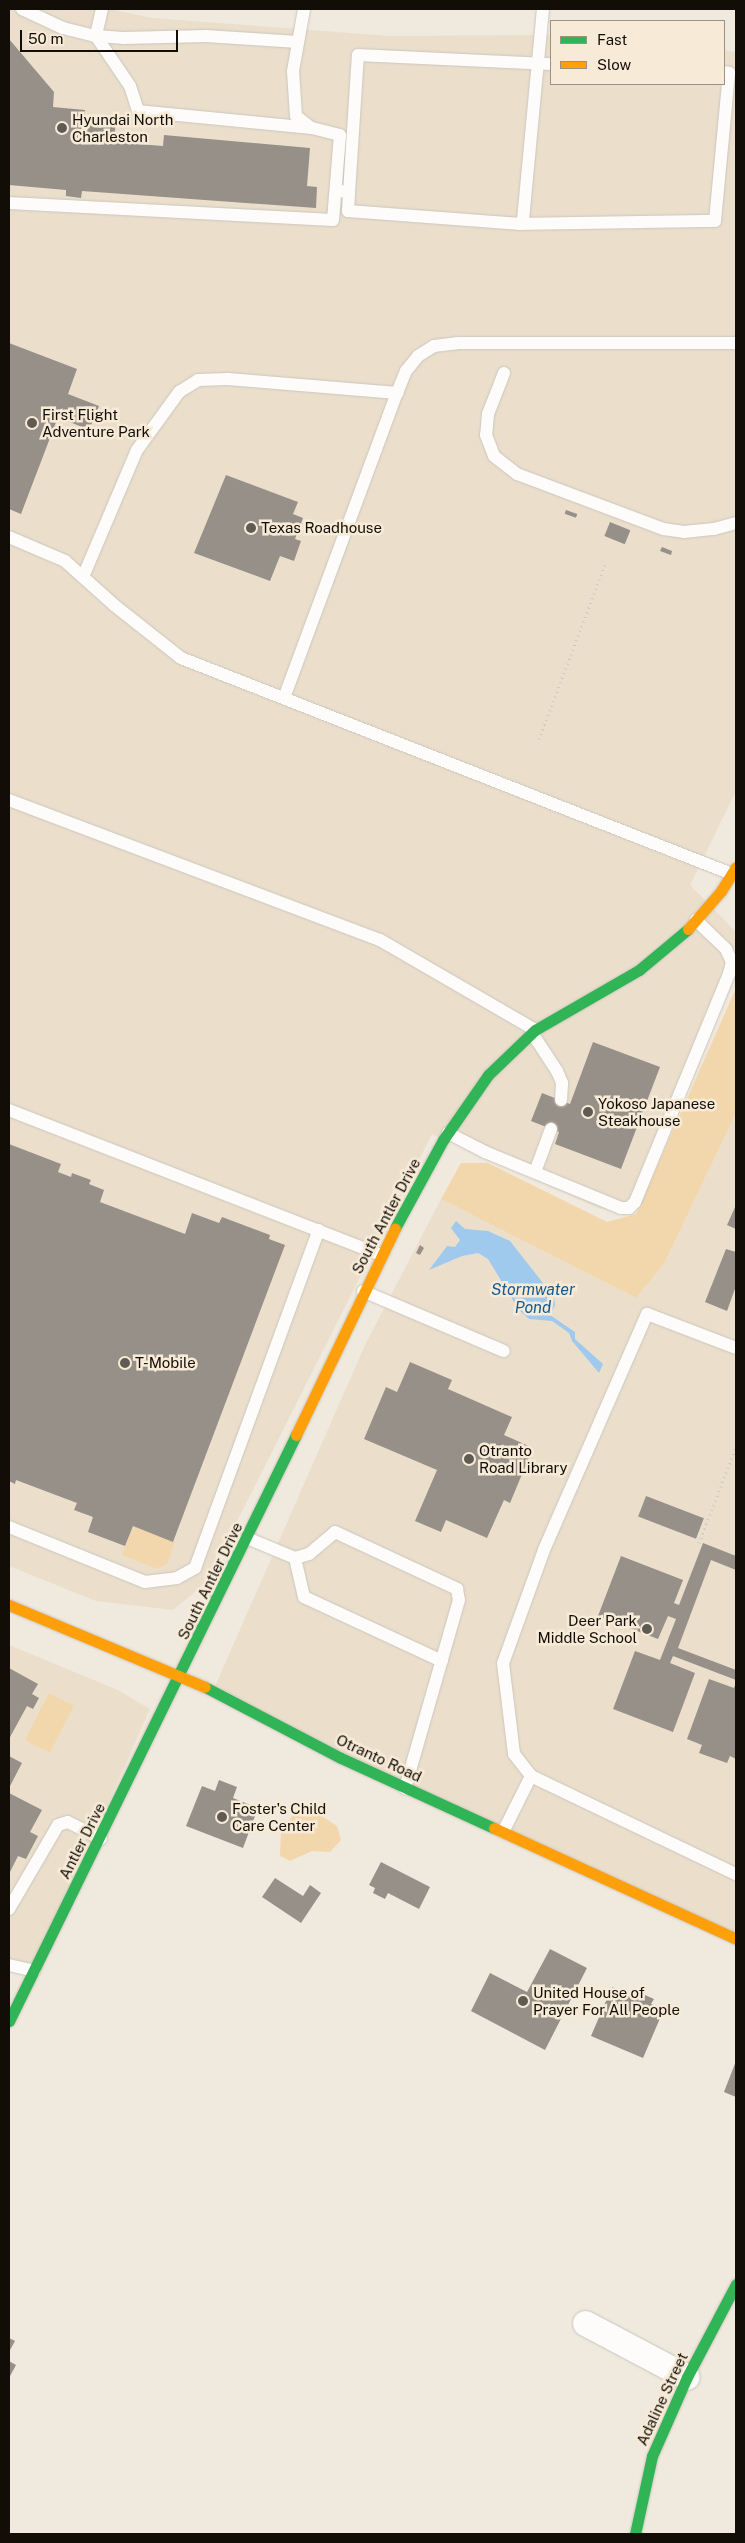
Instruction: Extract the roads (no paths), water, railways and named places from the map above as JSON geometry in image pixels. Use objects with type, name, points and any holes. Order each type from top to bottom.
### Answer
[{"type":"street","name":"South Antler Drive","points":[[181,1675],[380,1255],[448,1133],[488,1076],[533,1031],[639,970],[696,920],[734,871]]},
{"type":"street","name":"Otranto Road","points":[[9,1605],[181,1675],[341,1758],[736,1939]]},
{"type":"street","name":"Antler Drive","points":[[9,2021],[181,1675]]},
{"type":"street","name":"Adaline Street","points":[[635,2534],[652,2456],[687,2376],[736,2284]]},
{"type":"street","points":[[585,2324],[687,2376]]},
{"type":"lane","points":[[22,9],[63,28],[96,36],[123,38],[206,36],[298,42]]},
{"type":"lane","points":[[102,9],[96,36],[130,86],[138,111],[311,128],[340,134],[343,192],[348,211],[519,224],[715,221],[729,73],[725,72]]},
{"type":"lane","points":[[304,9],[294,70],[296,116],[311,128]]},
{"type":"lane","points":[[519,224],[523,220],[545,64],[543,9]]},
{"type":"lane","points":[[9,203],[333,220],[343,192],[358,54],[545,64]]},
{"type":"lane","points":[[284,698],[397,393],[406,371],[418,356],[442,345],[736,343]]},
{"type":"lane","points":[[504,373],[488,414],[486,435],[494,456],[517,474],[663,529],[684,532],[714,529],[736,522]]},
{"type":"lane","points":[[83,577],[137,450],[179,392],[198,380],[228,378],[397,393]]},
{"type":"lane","points":[[9,537],[66,561],[181,658],[734,871]]},
{"type":"lane","points":[[9,800],[380,940],[533,1031],[562,1083],[561,1100]]},
{"type":"lane","points":[[448,1133],[621,1208],[629,1208],[635,1202],[730,974],[732,962],[726,949],[696,920]]},
{"type":"lane","points":[[9,1110],[380,1255]]},
{"type":"lane","points":[[535,1172],[551,1129]]},
{"type":"lane","points":[[9,1527],[145,1582],[176,1578],[195,1568],[319,1230]]},
{"type":"lane","points":[[363,1291],[504,1351]]},
{"type":"lane","points":[[736,1348],[647,1314],[544,1550],[503,1663],[514,1754],[531,1776],[736,1874]]},
{"type":"lane","points":[[247,1538],[295,1558],[309,1554],[335,1532],[457,1589],[459,1600],[405,1788]]},
{"type":"lane","points":[[295,1558],[304,1597],[442,1661]]},
{"type":"lane","points":[[503,1832],[531,1776]]},
{"type":"lane","points":[[9,1908],[14,1893],[58,1825],[68,1822],[100,1839]]},
{"type":"lane","points":[[9,1965],[34,1971]]},
{"type":"water","name":"Stormwater Pond","points":[[456,1221],[465,1229],[488,1231],[510,1241],[554,1297],[555,1305],[550,1315],[575,1332],[575,1339],[603,1364],[599,1373],[572,1341],[569,1333],[552,1321],[529,1319],[519,1310],[488,1259],[478,1253],[462,1256],[429,1270],[447,1246],[455,1247],[460,1240],[451,1228]]},
{"type":"place","name":"Hyundai North Charleston","points":[[62,128]]},
{"type":"place","name":"First Flight Adventure Park","points":[[32,423]]},
{"type":"place","name":"Texas Roadhouse","points":[[251,528]]},
{"type":"place","name":"Yokoso Japanese Steakhouse","points":[[588,1112]]},
{"type":"place","name":"T-Mobile","points":[[125,1363]]},
{"type":"place","name":"Otranto Road Library","points":[[469,1459]]},
{"type":"place","name":"Deer Park Middle School","points":[[647,1629]]},
{"type":"place","name":"Foster's Child Care Center","points":[[222,1817]]},
{"type":"place","name":"United House of Prayer For All People","points":[[523,2001]]}]
